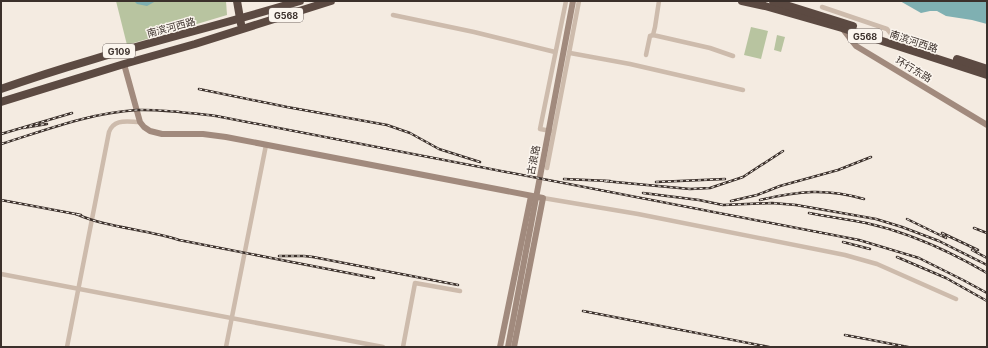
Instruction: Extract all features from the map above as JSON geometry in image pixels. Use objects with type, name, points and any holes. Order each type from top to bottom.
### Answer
[{"type":"highway","points":[[237,1],[242,29]]},
{"type":"highway","name":"南滨河西路","points":[[1,89],[128,49],[300,1]]},
{"type":"highway","name":"G568","points":[[242,29],[331,1]]},
{"type":"highway","name":"南滨河西路","points":[[742,1],[896,40],[987,69]]},
{"type":"highway","name":"南滨河西路","points":[[773,1],[987,75]]},
{"type":"highway","name":"G109","points":[[1,102],[242,29]]},
{"type":"street","points":[[554,131],[540,129],[566,1]]},
{"type":"street","name":"古浪路","points":[[507,347],[573,1]]},
{"type":"street","points":[[547,168],[579,1]]},
{"type":"street","points":[[646,55],[650,36],[653,35],[655,27],[659,1]]},
{"type":"street","points":[[822,7],[887,29],[896,40]]},
{"type":"street","points":[[393,15],[474,32],[555,52]]},
{"type":"street","name":"环行东路","points":[[841,25],[856,46],[987,125]]},
{"type":"street","points":[[653,35],[710,48],[733,56]]},
{"type":"street","points":[[570,53],[630,64],[743,90]]},
{"type":"street","points":[[124,64],[140,122],[144,127],[156,133],[208,135],[266,145],[531,196],[638,214],[845,255],[877,264],[956,299]]},
{"type":"street","points":[[67,347],[109,132],[111,127],[119,122],[140,122]]},
{"type":"street","points":[[226,347],[266,145]]},
{"type":"street","points":[[500,347],[531,196]]},
{"type":"street","points":[[514,347],[543,198]]},
{"type":"street","points":[[1,274],[383,347]]},
{"type":"street","points":[[403,347],[416,282],[460,291]]},
{"type":"green space","points":[[116,1],[226,1],[227,15],[127,45]]},
{"type":"green space","points":[[751,27],[768,31],[761,59],[744,55]]},
{"type":"green space","points":[[777,35],[785,37],[781,52],[774,50]]},
{"type":"water","points":[[134,1],[156,1],[147,6],[137,4]]},
{"type":"water","points":[[900,1],[987,1],[987,24],[946,16],[937,11],[921,13]]},
{"type":"railway","points":[[199,89],[387,125],[410,133],[439,149],[480,162]]},
{"type":"railway","points":[[1,144],[85,118],[119,112],[157,110],[216,116],[859,240],[919,258],[987,293]]},
{"type":"railway","points":[[1,134],[72,113]]},
{"type":"railway","points":[[23,128],[47,124]]},
{"type":"railway","points":[[604,181],[690,189],[710,188],[743,177],[783,151]]},
{"type":"railway","points":[[731,201],[757,195],[780,186],[838,170],[871,157]]},
{"type":"railway","points":[[564,179],[610,181]]},
{"type":"railway","points":[[656,182],[725,179]]},
{"type":"railway","points":[[760,200],[787,194],[812,192],[837,193],[864,199]]},
{"type":"railway","points":[[643,193],[699,200],[723,205],[772,203],[796,205],[876,219],[939,241],[987,265]]},
{"type":"railway","points":[[1,200],[81,215]]},
{"type":"railway","points":[[809,213],[866,223],[913,237],[944,250],[987,273]]},
{"type":"railway","points":[[76,214],[88,219],[179,240],[374,278]]},
{"type":"railway","points":[[907,219],[946,238]]},
{"type":"railway","points":[[974,228],[987,233]]},
{"type":"railway","points":[[942,233],[978,250]]},
{"type":"railway","points":[[843,242],[870,249]]},
{"type":"railway","points":[[972,250],[987,258]]},
{"type":"railway","points":[[279,256],[313,257],[458,285]]},
{"type":"railway","points":[[897,257],[946,278],[987,301]]},
{"type":"railway","points":[[583,311],[769,347]]},
{"type":"railway","points":[[845,335],[908,347]]}]
